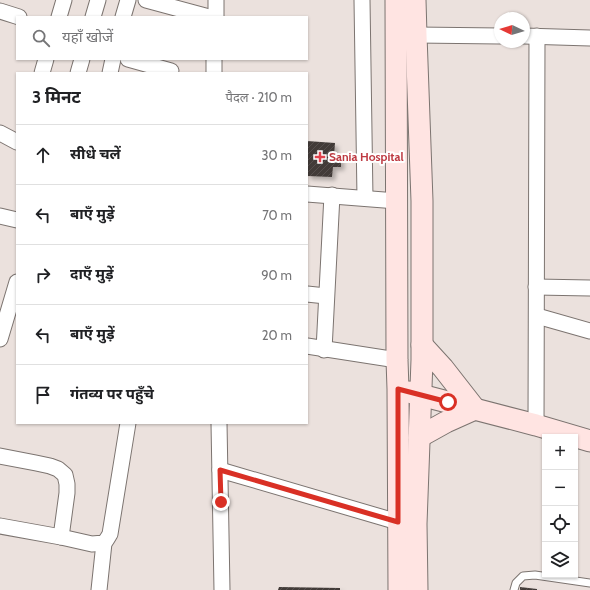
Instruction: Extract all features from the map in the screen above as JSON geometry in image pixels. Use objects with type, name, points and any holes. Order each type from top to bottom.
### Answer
[{"type":"main road","points":[[396,0],[399,590]]},
{"type":"main road","points":[[415,0],[422,201],[422,345],[416,524],[417,590]]},
{"type":"main road","points":[[422,345],[443,368],[475,409]]},
{"type":"main road","points":[[398,389],[536,425],[590,441]]},
{"type":"main road","points":[[420,437],[446,422],[475,409]]},
{"type":"street","points":[[59,16],[64,0]]},
{"type":"street","points":[[94,16],[98,0]]},
{"type":"street","points":[[124,16],[128,0]]},
{"type":"street","points":[[146,0],[206,16]]},
{"type":"street","points":[[216,0],[216,16]]},
{"type":"street","points":[[362,0],[365,198]]},
{"type":"street","points":[[0,11],[16,16]]},
{"type":"street","points":[[416,35],[494,36]]},
{"type":"street","points":[[536,425],[537,316],[530,36],[590,38]]},
{"type":"street","points":[[78,72],[82,60]]},
{"type":"street","points":[[110,72],[113,60]]},
{"type":"street","points":[[133,60],[171,68]]},
{"type":"street","points":[[214,60],[214,72]]},
{"type":"street","points":[[0,133],[16,141]]},
{"type":"street","points":[[308,194],[398,200]]},
{"type":"street","points":[[324,350],[332,195]]},
{"type":"street","points":[[0,216],[16,220]]},
{"type":"street","points":[[0,339],[5,301],[16,284]]},
{"type":"street","points":[[536,287],[590,288]]},
{"type":"street","points":[[308,294],[326,296]]},
{"type":"street","points":[[537,316],[590,331]]},
{"type":"street","points":[[308,346],[324,350],[397,360]]},
{"type":"street","points":[[99,590],[104,542],[110,534],[128,424]]},
{"type":"street","points":[[219,424],[222,590]]},
{"type":"street","points":[[0,456],[50,466],[64,475],[67,484],[67,493],[61,537]]},
{"type":"street","points":[[220,470],[398,522]]},
{"type":"street","points":[[0,526],[92,544],[104,542]]},
{"type":"lane","points":[[514,590],[516,583],[523,576],[535,575],[590,583]]},
{"type":"building","points":[[308,141],[335,143],[334,156],[341,157],[341,167],[333,167],[332,177],[308,176]]},
{"type":"building","points":[[279,587],[340,588],[340,590],[278,590]]},
{"type":"building","points":[[520,587],[537,589],[537,590],[520,590]]},
{"type":"place","name":"Sania Hospital","points":[[320,157]]},
{"type":"route","points":[[221,502],[220,470],[398,522],[398,389],[448,402]]}]
